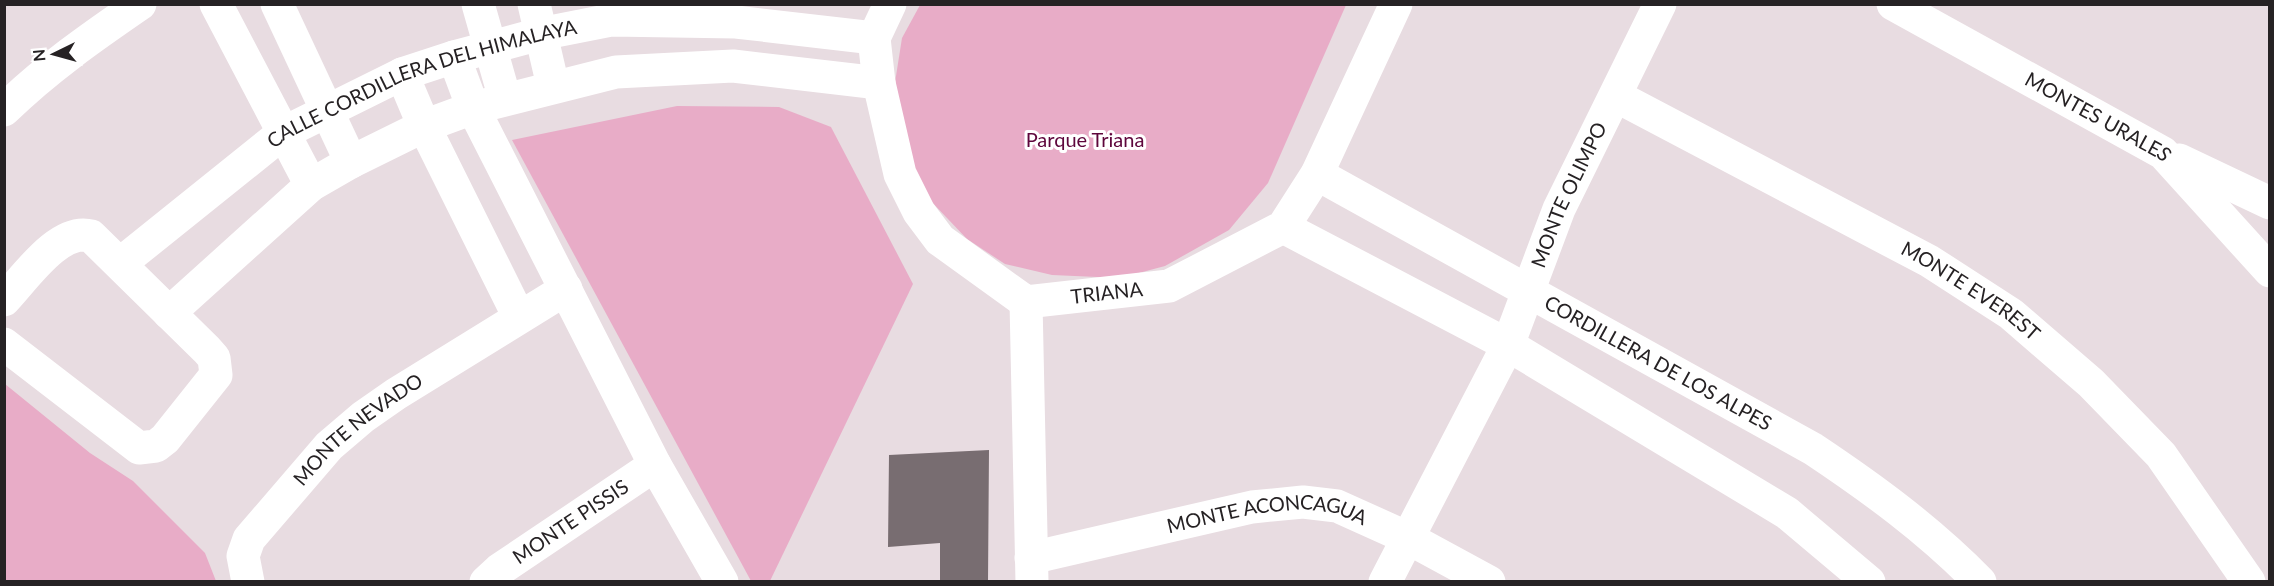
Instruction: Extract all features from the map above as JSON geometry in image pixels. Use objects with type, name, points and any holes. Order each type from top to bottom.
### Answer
[{"type":"street","points":[[4,110],[50,68],[140,4]]},
{"type":"street","points":[[216,4],[311,185]]},
{"type":"street","points":[[277,4],[351,162]]},
{"type":"street","points":[[478,4],[505,99]]},
{"type":"street","points":[[890,4],[874,38],[879,83],[900,174],[919,212],[940,240],[1026,302],[1031,570]]},
{"type":"street","name":"TRIANA","points":[[1026,302],[1169,286],[1283,227],[1317,174],[1396,4]]},
{"type":"street","name":"MONTE OLIMPO","points":[[1385,582],[1508,345],[1558,209],[1660,4]]},
{"type":"street","name":"MONTES URALES","points":[[1893,4],[2163,153],[2270,271]]},
{"type":"street","points":[[537,19],[553,86]]},
{"type":"street","name":"CALLE CORDILLERA DEL HIMALAYA","points":[[121,263],[283,133],[402,74],[489,47],[537,19],[736,22],[874,38]]},
{"type":"street","points":[[454,57],[473,108],[655,465],[722,582]]},
{"type":"street","name":"CALLE CORDILLERA DEL HIMALAYA","points":[[169,313],[311,185],[351,162],[424,126],[473,108],[615,72],[733,66],[879,83]]},
{"type":"street","points":[[402,74],[424,126],[519,317]]},
{"type":"street","name":"MONTE EVEREST","points":[[1616,96],[1929,261],[2011,314],[2091,383],[2161,455],[2248,582]]},
{"type":"street","points":[[2163,153],[2270,203]]},
{"type":"street","name":"CORDILLERA DE LOS ALPES","points":[[1317,174],[1814,448],[1886,499],[1947,548],[1980,582]]},
{"type":"street","points":[[1283,227],[1508,345],[1787,513],[1869,582]]},
{"type":"street","points":[[4,300],[57,243],[74,235],[91,236],[121,263],[214,358],[216,375],[165,439],[156,446],[139,448],[4,344]]},
{"type":"street","name":"MONTE NEVADO","points":[[248,582],[243,556],[249,539],[329,446],[396,394],[566,289]]},
{"type":"street","name":"MONTE PISSIS","points":[[486,582],[499,570],[655,465]]},
{"type":"street","name":"MONTE ACONCAGUA","points":[[1031,570],[1252,507],[1303,502],[1337,506],[1408,538],[1489,582]]},
{"type":"green space","name":"Parque Triana","points":[[920,5],[1346,5],[1268,183],[1229,230],[1165,266],[1120,278],[1052,275],[1005,264],[967,239],[926,196],[904,150],[893,95],[902,38]]},
{"type":"green space","points":[[677,106],[779,107],[831,127],[913,284],[770,581],[751,581],[512,140]]},
{"type":"green space","points":[[5,384],[90,453],[133,481],[205,553],[216,581],[5,581]]},
{"type":"building","points":[[989,450],[988,582],[940,582],[940,543],[888,547],[889,455]]}]
